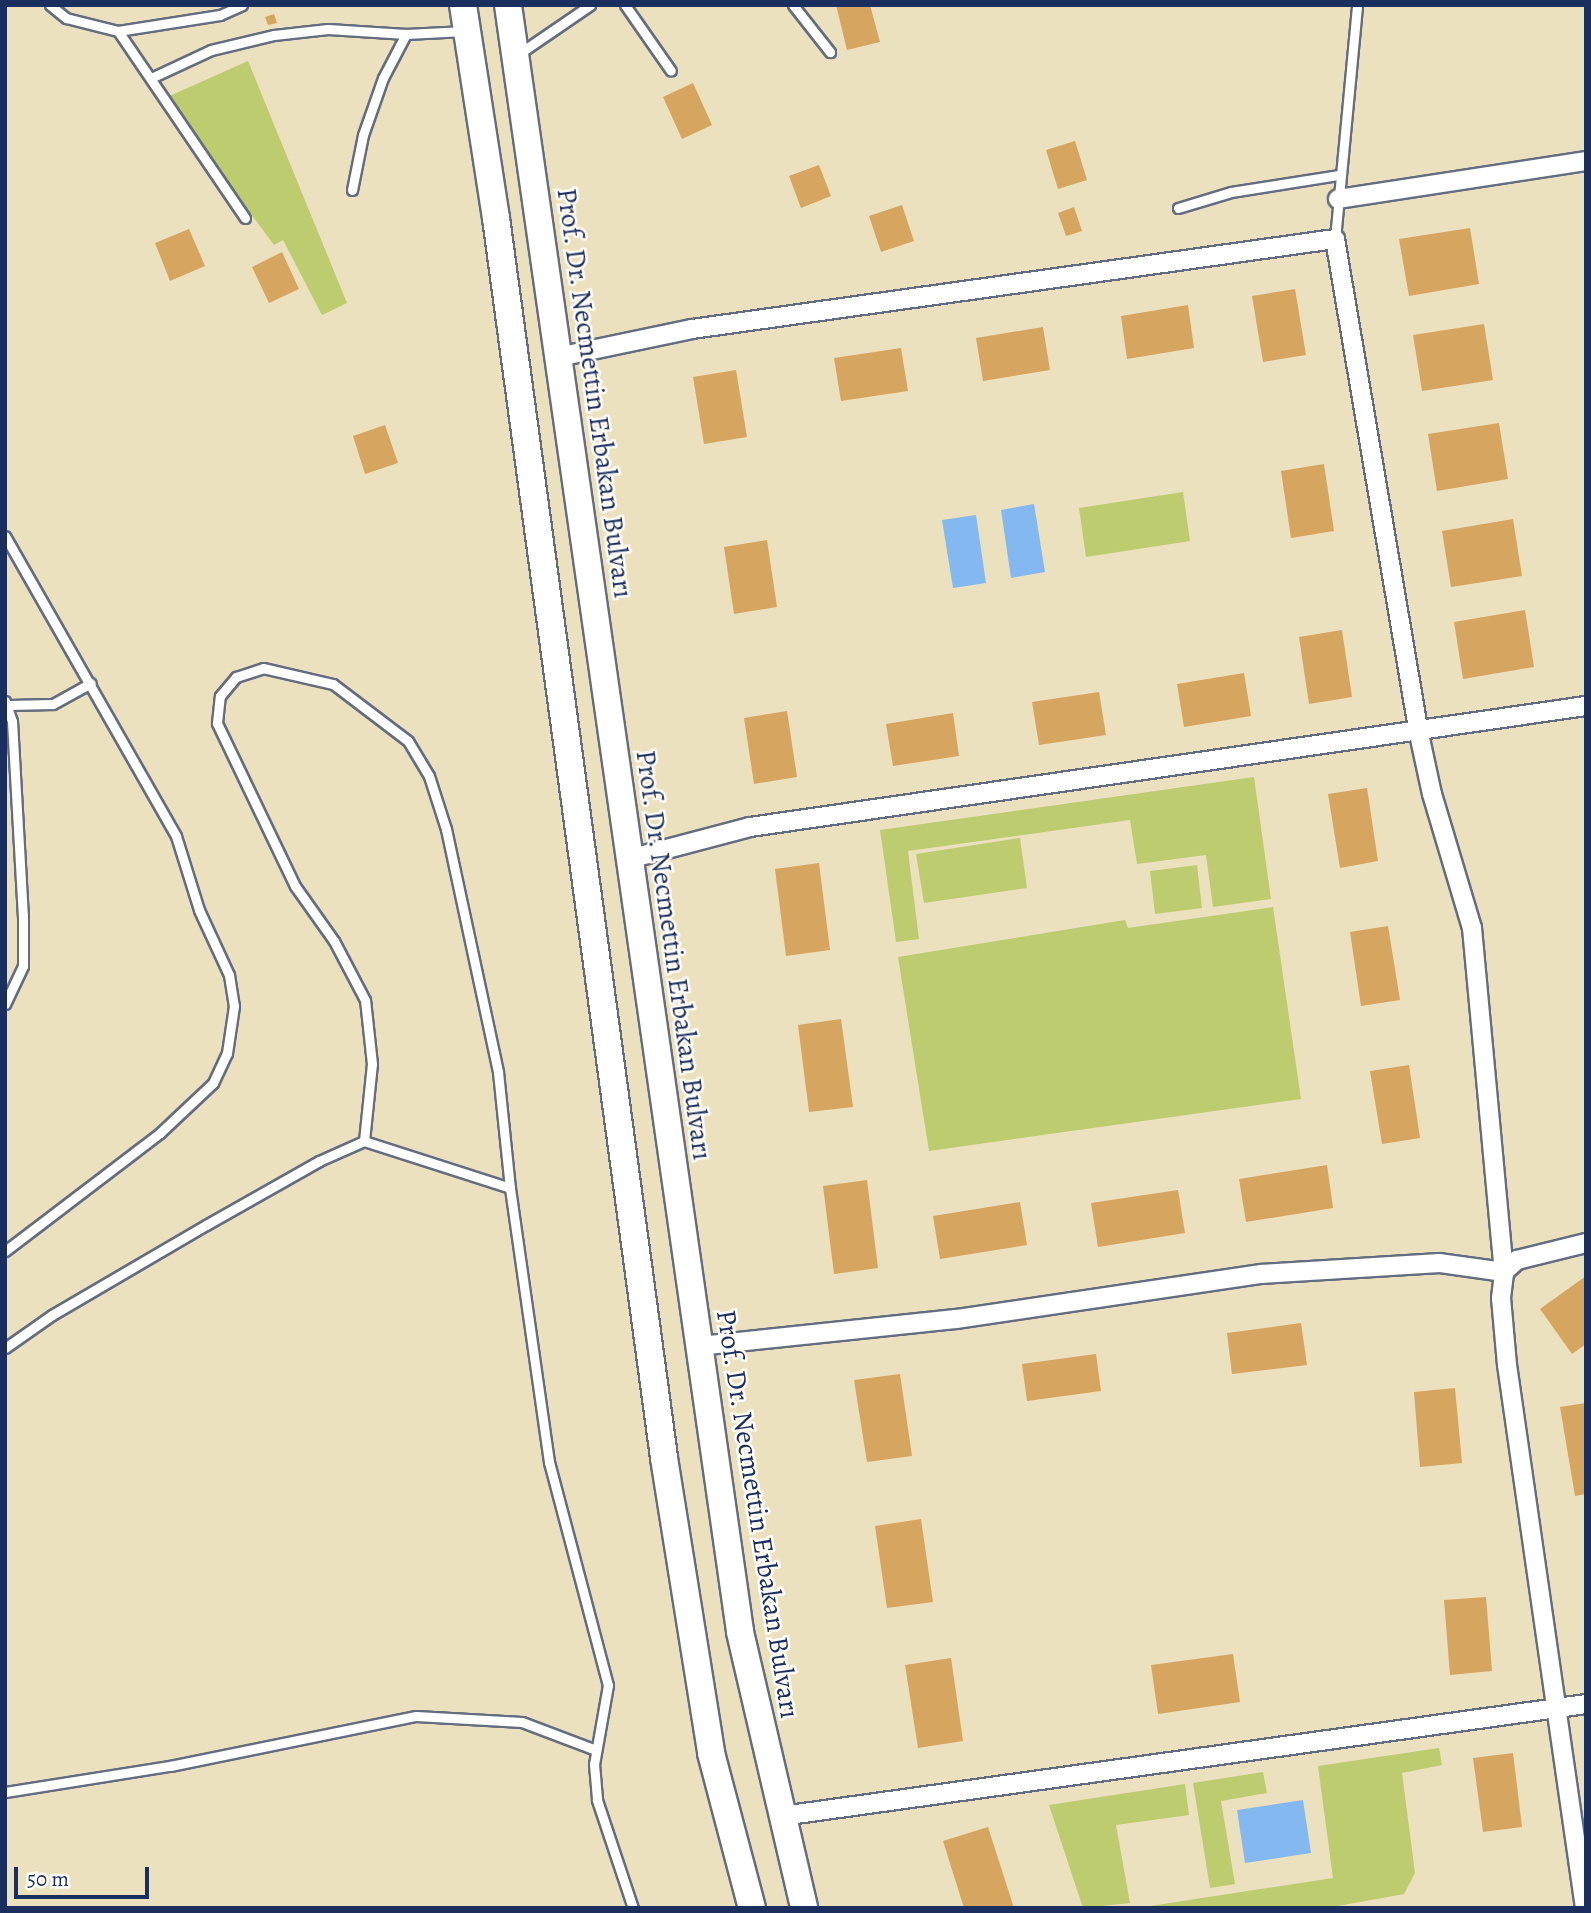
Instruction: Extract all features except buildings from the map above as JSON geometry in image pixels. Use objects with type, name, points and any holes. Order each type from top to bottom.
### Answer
[{"type":"main road","name":"Prof. Dr. Necmettin Erbakan Bulvarı","points":[[508,5],[697,1346],[740,1632],[804,1908]]},
{"type":"main road","points":[[465,18],[496,218],[664,1458],[710,1753],[752,1908]]},
{"type":"street","points":[[1338,199],[1586,161]]},
{"type":"street","points":[[558,356],[692,329],[1335,239],[1419,734],[1432,794],[1472,928],[1504,1272],[1507,1365],[1585,1908]]},
{"type":"street","points":[[629,859],[750,827],[1419,734],[1586,706]]},
{"type":"street","points":[[1504,1272],[1517,1260],[1586,1243]]},
{"type":"street","points":[[697,1346],[956,1319],[1261,1274],[1439,1263],[1504,1272]]},
{"type":"street","points":[[782,1816],[1586,1704]]},
{"type":"lane","points":[[50,5],[66,18],[118,31],[220,15],[242,5]]},
{"type":"lane","points":[[515,56],[590,5]]},
{"type":"lane","points":[[625,5],[671,71]]},
{"type":"lane","points":[[793,5],[830,52]]},
{"type":"lane","points":[[1335,239],[1338,175],[1357,5]]},
{"type":"lane","points":[[150,78],[211,50],[274,35],[328,29],[406,34],[465,18]]},
{"type":"lane","points":[[118,31],[245,218]]},
{"type":"lane","points":[[352,190],[363,135],[383,78],[406,34]]},
{"type":"lane","points":[[1178,208],[1231,192],[1338,175]]},
{"type":"lane","points":[[5,536],[91,683],[182,849],[199,910],[229,975],[232,1030],[221,1069],[197,1100],[65,1209],[5,1251]]},
{"type":"lane","points":[[364,1141],[372,1064],[365,1000],[334,941],[295,886],[216,723],[220,696],[236,677],[263,668],[333,684],[408,741],[429,776],[446,830],[498,1072],[510,1188],[550,1462],[608,1685],[596,1750],[597,1800],[633,1908]]},
{"type":"lane","points":[[5,1004],[23,966],[7,703],[53,704],[91,683]]},
{"type":"lane","points":[[5,1348],[52,1315],[206,1226],[319,1161],[364,1141],[510,1188]]},
{"type":"lane","points":[[5,1792],[170,1766],[416,1716],[522,1722],[596,1750]]},
{"type":"green space","points":[[248,61],[347,303],[322,315],[283,240],[274,245],[165,98]]},
{"type":"green space","points":[[1183,492],[1190,541],[1086,557],[1079,508]]},
{"type":"green space","points":[[1254,777],[1271,899],[1213,907],[1206,855],[1137,864],[1130,820],[908,851],[919,939],[896,942],[880,830]]},
{"type":"green space","points":[[1020,838],[1027,888],[924,903],[916,854]]},
{"type":"green space","points":[[1197,865],[1202,908],[1155,914],[1150,871]]},
{"type":"green space","points":[[1273,907],[1301,1099],[929,1151],[898,957],[1125,920],[1128,928]]},
{"type":"green space","points":[[1439,1748],[1442,1765],[1402,1773],[1415,1873],[1404,1894],[1327,1908],[1137,1908],[1333,1878],[1318,1766]]},
{"type":"green space","points":[[1263,1772],[1267,1793],[1221,1801],[1235,1884],[1210,1888],[1193,1783]]},
{"type":"green space","points":[[1185,1784],[1189,1815],[1116,1825],[1130,1903],[1083,1908],[1049,1805]]},
{"type":"water","points":[[1034,504],[1045,572],[1011,578],[1001,510]]},
{"type":"water","points":[[976,515],[986,583],[953,588],[942,520]]},
{"type":"water","points":[[1303,1800],[1311,1853],[1245,1863],[1237,1810]]}]
